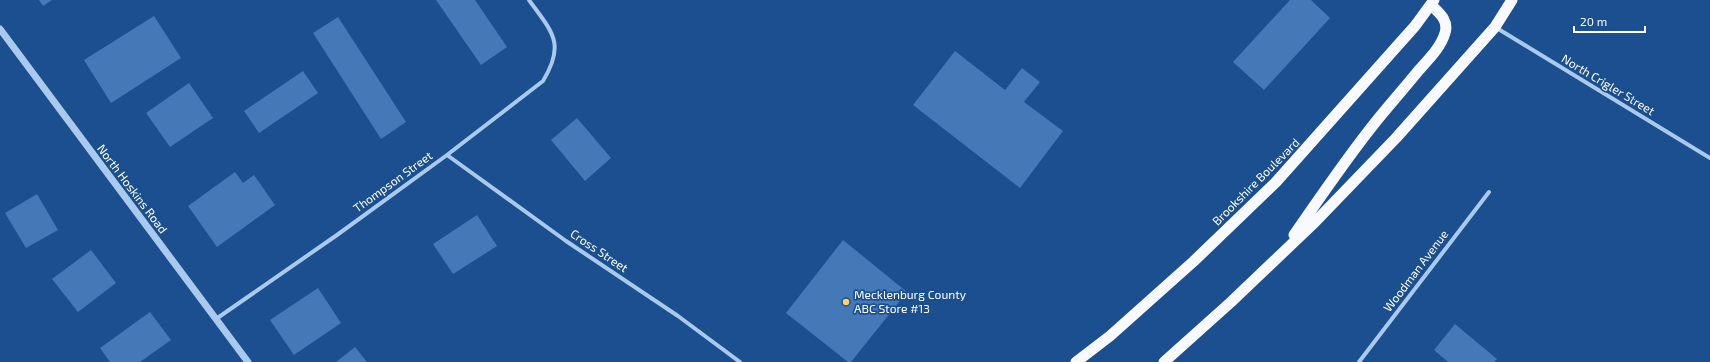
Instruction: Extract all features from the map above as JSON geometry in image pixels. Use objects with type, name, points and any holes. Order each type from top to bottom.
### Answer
[{"type":"highway","points":[[1164,362],[1315,222],[1396,138],[1495,27],[1512,0]]},
{"type":"highway","points":[[1280,255],[1377,120],[1434,53],[1442,41],[1446,32],[1445,20],[1433,3]]},
{"type":"highway","name":"Brookshire Boulevard","points":[[1076,362],[1121,326],[1194,261],[1276,182],[1371,77],[1433,3]]},
{"type":"street","name":"Thompson Street","points":[[215,320],[337,235],[447,155],[543,81],[552,65],[555,54],[554,39],[551,31],[529,0]]},
{"type":"street","name":"North Crigler Street","points":[[1495,27],[1710,158]]},
{"type":"street","name":"North Hoskins Road","points":[[0,30],[215,320],[248,362]]},
{"type":"street","name":"Cross Street","points":[[447,155],[566,241],[678,316],[740,362]]},
{"type":"street","name":"Woodman Avenue","points":[[1359,362],[1489,192]]},
{"type":"building","points":[[39,0],[52,0],[43,6]]},
{"type":"building","points":[[436,0],[475,0],[507,47],[481,65]]},
{"type":"building","points":[[1290,0],[1311,0],[1330,18],[1264,90],[1233,62]]},
{"type":"building","points":[[154,16],[181,58],[111,103],[84,60]]},
{"type":"building","points":[[338,17],[406,122],[381,139],[313,33]]},
{"type":"building","points":[[955,51],[1005,90],[1022,68],[1040,82],[1024,102],[1063,131],[1020,188],[913,105]]},
{"type":"building","points":[[303,71],[318,93],[259,133],[244,111]]},
{"type":"building","points":[[189,83],[213,118],[170,147],[146,113]]},
{"type":"building","points":[[577,118],[611,158],[585,181],[551,140]]},
{"type":"building","points":[[235,172],[243,183],[254,175],[275,205],[217,247],[188,206]]},
{"type":"building","points":[[37,194],[58,230],[26,248],[5,213]]},
{"type":"building","points":[[477,215],[497,246],[453,274],[433,244]]},
{"type":"building","name":"Mecklenburg County ABC Store #13","points":[[843,240],[907,292],[851,362],[848,362],[786,313]]},
{"type":"building","points":[[91,250],[116,283],[78,312],[52,279]]},
{"type":"building","points":[[318,288],[341,323],[294,355],[270,320]]},
{"type":"building","points":[[150,312],[171,340],[140,362],[110,362],[100,348]]},
{"type":"building","points":[[1455,324],[1497,359],[1494,362],[1448,362],[1434,350]]},
{"type":"building","points":[[355,347],[367,362],[336,362]]},
{"type":"place","name":"Mecklenburg County ABC Store #13","points":[[846,302]]}]
